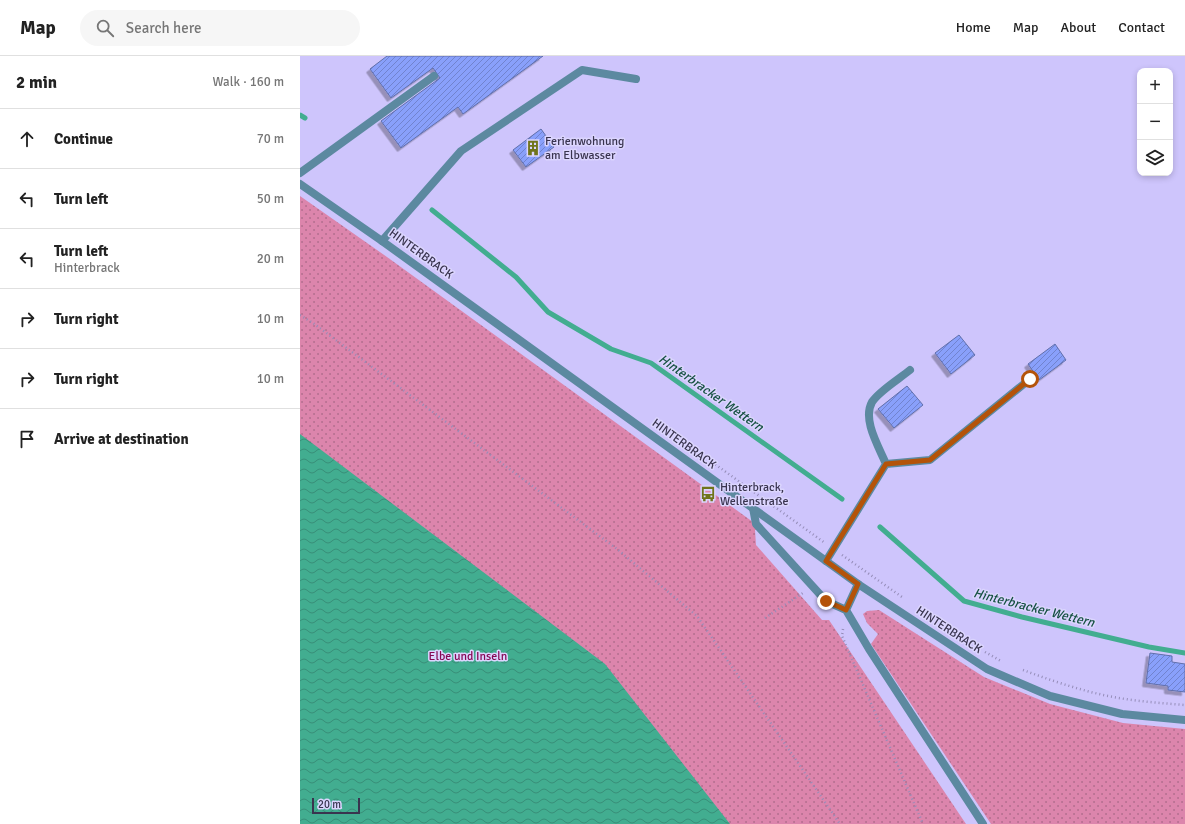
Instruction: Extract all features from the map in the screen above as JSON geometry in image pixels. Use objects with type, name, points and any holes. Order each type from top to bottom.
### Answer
[{"type":"street","points":[[382,241],[461,151],[582,70],[636,79]]},
{"type":"street","points":[[300,173],[434,76]]},
{"type":"street","name":"HINTERBRACK","points":[[300,184],[382,241],[858,584],[987,669],[1050,696],[1122,714],[1185,720]]},
{"type":"street","points":[[886,464],[872,431],[869,410],[873,401],[910,370]]},
{"type":"street","points":[[886,464],[930,460],[1030,379]]},
{"type":"street","points":[[826,561],[886,464]]},
{"type":"street","points":[[753,508],[756,524],[826,601],[846,610],[983,824]]},
{"type":"street","points":[[846,610],[858,584]]},
{"type":"path","points":[[300,315],[313,323],[617,549],[697,616],[840,824]]},
{"type":"path","points":[[866,572],[906,599]]},
{"type":"path","points":[[765,618],[800,595]]},
{"type":"path","points":[[846,610],[842,636],[923,824]]},
{"type":"path","points":[[984,651],[1007,663]]},
{"type":"path","points":[[1018,668],[1049,679],[1108,696],[1134,700],[1185,704]]},
{"type":"green space","name":"Elbe und Inseln","points":[[300,196],[387,257],[764,530],[755,530],[756,545],[822,620],[829,620],[966,824],[300,824]]},
{"type":"green space","points":[[879,610],[984,677],[1050,704],[1123,723],[1185,729],[1185,824],[991,824],[871,644],[878,634],[867,623],[863,614],[867,611]]},
{"type":"water","name":"Elbe und Inseln","points":[[300,434],[605,664],[730,824],[300,824]]},
{"type":"building","points":[[387,56],[543,56],[463,114],[458,107],[401,148],[381,121],[440,78],[433,68],[391,98],[370,69]]},
{"type":"building","name":"Ferienwohnung am Elbwasser","points":[[541,129],[554,147],[526,167],[513,150]]},
{"type":"building","points":[[959,335],[975,355],[951,374],[935,353]]},
{"type":"building","points":[[1055,344],[1066,360],[1039,380],[1028,364]]},
{"type":"building","points":[[907,386],[923,405],[894,428],[878,409]]},
{"type":"building","points":[[1150,653],[1172,656],[1172,662],[1185,664],[1185,692],[1168,690],[1168,686],[1146,683]]},
{"type":"waterway","name":"Hinterbracker Wettern","points":[[300,115],[305,118]]},
{"type":"waterway","name":"Hinterbracker Wettern","points":[[432,210],[516,277],[548,312],[611,349],[651,363],[842,499]]},
{"type":"waterway","name":"Hinterbracker Wettern","points":[[880,527],[964,601],[1022,617],[1149,647],[1185,653]]},
{"type":"place","name":"Ferienwohnung am Elbwasser","points":[[533,148]]},
{"type":"place","name":"Hinterbrack, Wellenstraße","points":[[708,494]]},
{"type":"route","points":[[826,601],[846,610],[858,584],[826,561],[886,464],[930,460],[1030,379]]}]
